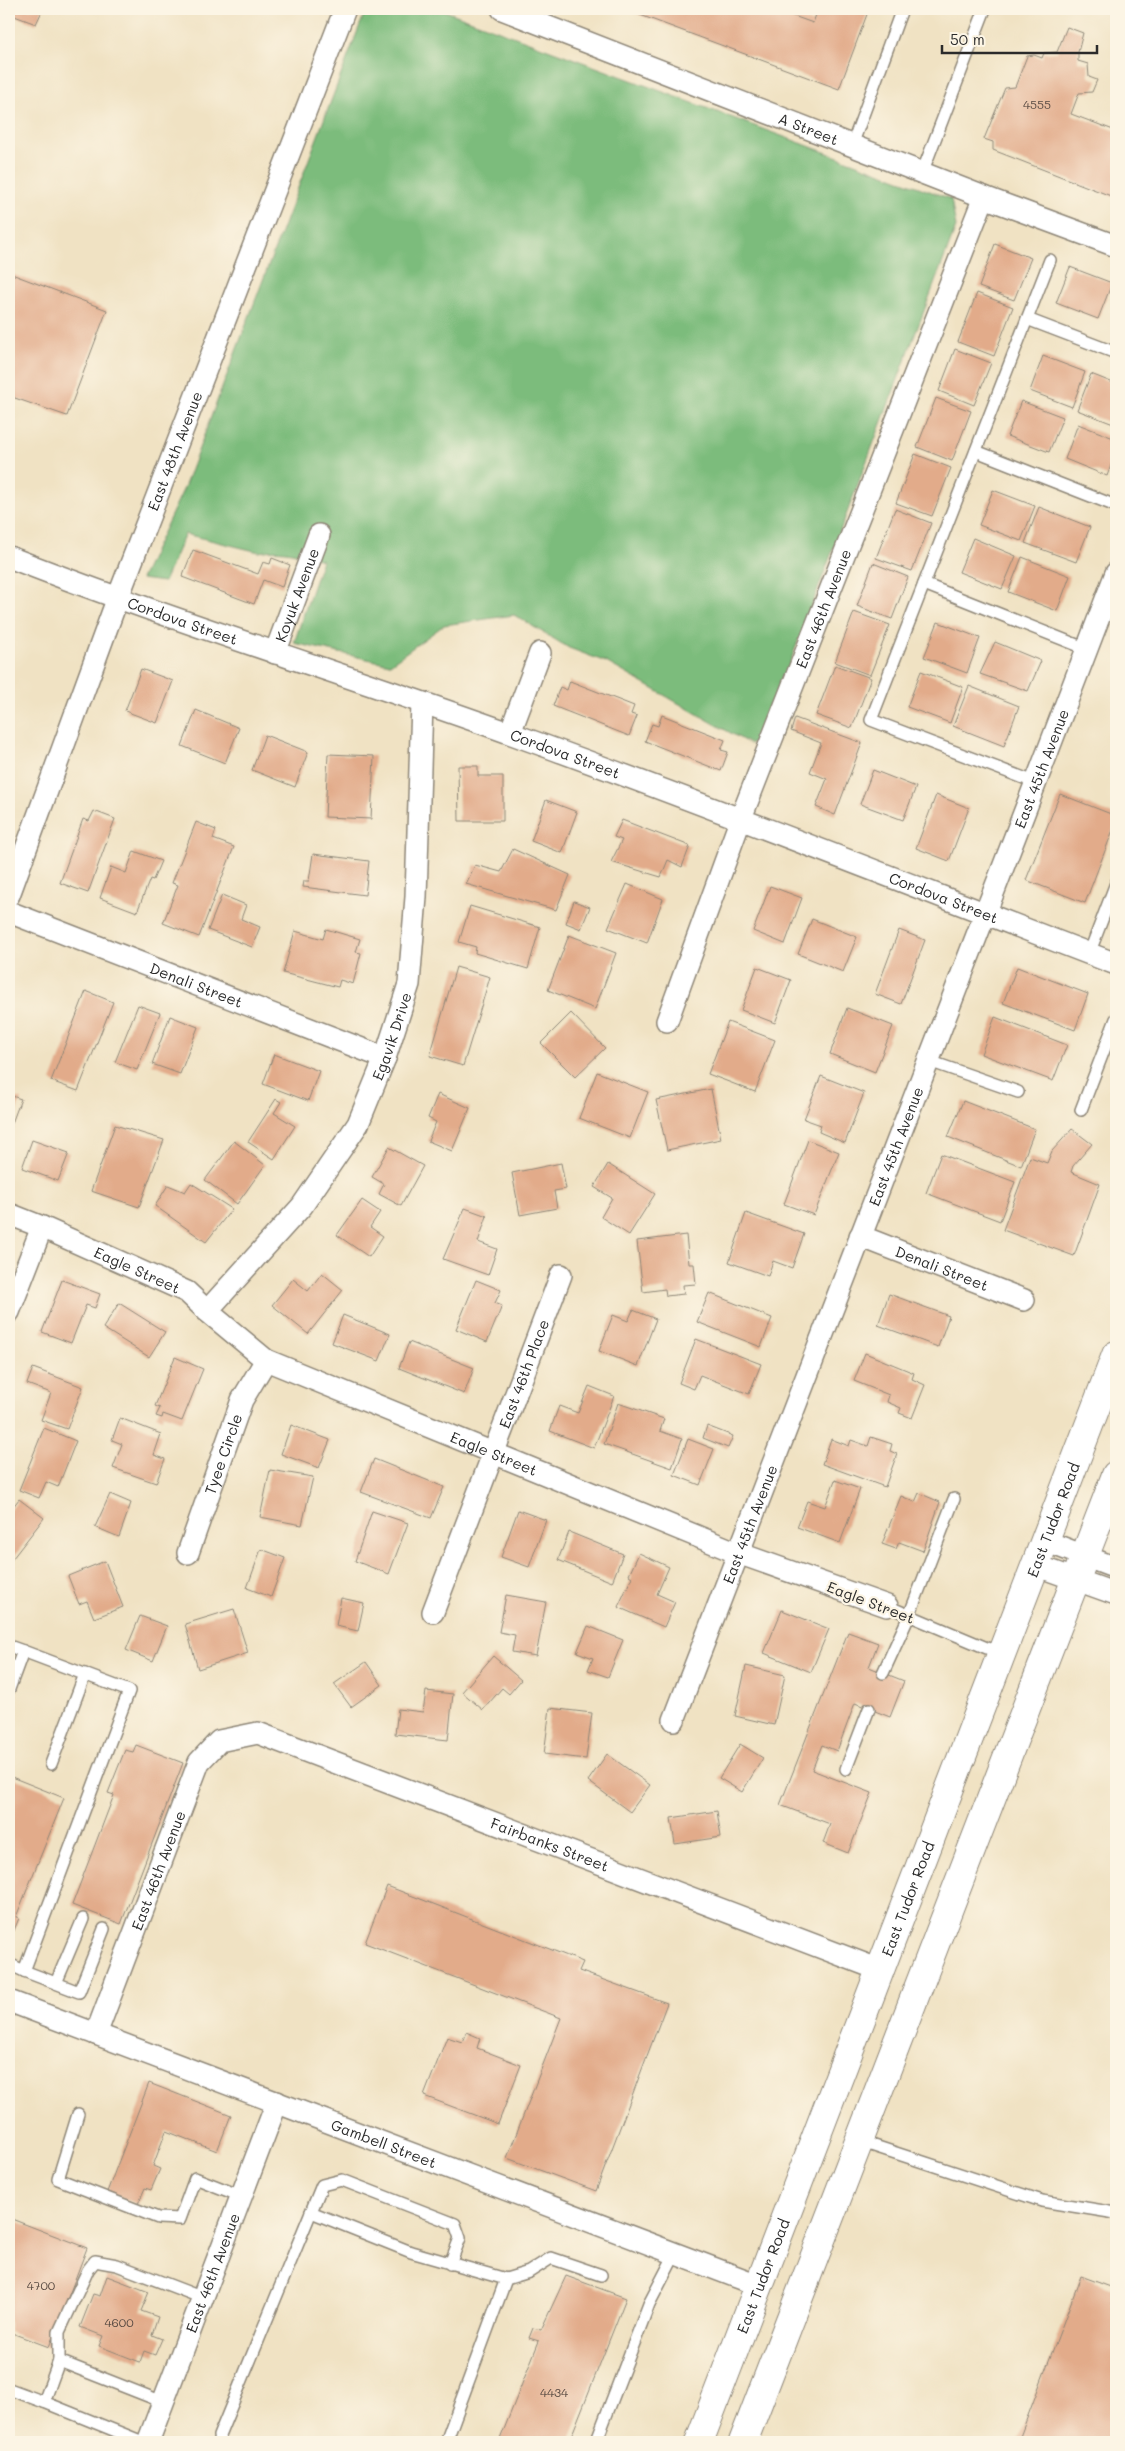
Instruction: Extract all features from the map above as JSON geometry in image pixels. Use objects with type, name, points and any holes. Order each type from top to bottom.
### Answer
[{"type":"main road","name":"East Tudor Road","points":[[699,2442],[1116,1355]]},
{"type":"main road","points":[[742,2442],[1116,1475]]},
{"type":"street","name":"East 48th Avenue","points":[[9,895],[117,600],[344,9]]},
{"type":"street","name":"A Street","points":[[502,9],[984,197],[1116,246]]},
{"type":"street","name":"East 46th Avenue","points":[[668,1021],[741,818],[984,197]]},
{"type":"street","name":"Koyuk Avenue","points":[[275,652],[319,535]]},
{"type":"street","name":"Cordova Street","points":[[9,557],[117,600],[510,733],[741,818],[1116,964]]},
{"type":"street","name":"East 45th Avenue","points":[[674,1720],[860,1236],[987,914],[1116,573]]},
{"type":"street","points":[[510,733],[540,653]]},
{"type":"street","name":"Egavik Drive","points":[[207,1312],[302,1206],[358,1124],[385,1058],[409,984],[416,897],[422,703]]},
{"type":"street","name":"Denali Street","points":[[9,912],[385,1058]]},
{"type":"street","name":"Eagle Street","points":[[9,1214],[187,1292],[207,1312],[266,1360],[738,1554],[887,1606]]},
{"type":"street","points":[[9,1312],[42,1227]]},
{"type":"street","name":"Denali Street","points":[[860,1236],[1024,1300]]},
{"type":"street","name":"East 46th Place","points":[[433,1612],[561,1275]]},
{"type":"street","name":"Tyee Circle","points":[[188,1553],[242,1400],[266,1360]]},
{"type":"street","points":[[1040,1553],[1081,1568],[1116,1594]]},
{"type":"street","points":[[1081,1568],[1116,1568]]},
{"type":"street","name":"Fairbanks Street","points":[[219,1741],[258,1733],[880,1970]]},
{"type":"street","name":"East 46th Avenue","points":[[96,2034],[199,1762],[219,1741]]},
{"type":"street","name":"Gambell Street","points":[[9,2001],[758,2285]]},
{"type":"street","name":"East 46th Avenue","points":[[148,2442],[277,2102]]},
{"type":"lane","points":[[852,145],[902,9]]},
{"type":"lane","points":[[922,173],[985,9]]},
{"type":"lane","points":[[1037,783],[871,720],[1050,260]]},
{"type":"lane","points":[[1027,319],[1116,353]]},
{"type":"lane","points":[[976,451],[1116,506]]},
{"type":"lane","points":[[924,584],[1088,649]]},
{"type":"lane","points":[[1089,954],[1115,890]]},
{"type":"lane","points":[[1081,1110],[1116,1019]]},
{"type":"lane","points":[[929,1061],[1018,1092]]},
{"type":"lane","points":[[883,1673],[910,1616],[954,1500]]},
{"type":"lane","name":"Eagle Street","points":[[887,1606],[1001,1654]]},
{"type":"lane","points":[[9,1646],[129,1691],[24,1971]]},
{"type":"lane","points":[[9,1689],[23,1651]]},
{"type":"lane","points":[[50,1764],[85,1674]]},
{"type":"lane","points":[[846,1769],[868,1709]]},
{"type":"lane","points":[[56,1983],[83,1919]]},
{"type":"lane","points":[[9,1964],[80,1992],[104,1929]]},
{"type":"lane","points":[[78,2114],[58,2179],[158,2218],[180,2220],[195,2178],[242,2196]]},
{"type":"lane","points":[[858,2141],[1042,2201],[1116,2213]]},
{"type":"lane","points":[[220,2442],[218,2436],[322,2185],[342,2180],[455,2224],[460,2238],[450,2264]]},
{"type":"lane","points":[[311,2212],[411,2252],[506,2279],[529,2272],[551,2258],[601,2275]]},
{"type":"lane","points":[[596,2442],[649,2304],[674,2254]]},
{"type":"lane","points":[[44,2402],[59,2361],[59,2332],[88,2270],[95,2261],[117,2265],[202,2298]]},
{"type":"lane","points":[[446,2442],[506,2279]]},
{"type":"lane","points":[[59,2361],[163,2402]]},
{"type":"lane","points":[[9,2389],[143,2442]]},
{"type":"green space","points":[[366,9],[440,9],[951,199],[956,227],[760,741],[750,744],[606,662],[569,648],[514,615],[444,625],[390,664],[294,643],[322,560],[291,552],[275,550],[259,552],[185,534],[164,582],[141,579],[184,488]]},
{"type":"building","points":[[9,9],[43,9],[36,24],[9,14]]},
{"type":"building","points":[[624,9],[774,9],[813,23],[818,9],[869,9],[839,89]]},
{"type":"building","points":[[1067,27],[1083,33],[1078,52],[1078,61],[1088,64],[1089,77],[1097,80],[1092,92],[1079,93],[1071,114],[1116,131],[1116,198],[993,150],[993,142],[984,139],[1005,88],[1015,87],[1027,56],[1034,55],[1042,58],[1044,53],[1057,52]]},
{"type":"building","points":[[995,244],[1031,258],[1014,300],[979,287]]},
{"type":"building","points":[[1070,267],[1112,283],[1098,319],[1056,303]]},
{"type":"building","points":[[9,273],[107,310],[67,416],[9,396]]},
{"type":"building","points":[[977,293],[1013,307],[994,356],[958,342]]},
{"type":"building","points":[[955,349],[991,363],[974,405],[939,391]]},
{"type":"building","points":[[1043,356],[1085,372],[1072,407],[1030,391]]},
{"type":"building","points":[[1091,374],[1116,384],[1116,425],[1077,410]]},
{"type":"building","points":[[936,398],[971,411],[952,461],[917,447]]},
{"type":"building","points":[[1021,401],[1063,417],[1049,452],[1007,436]]},
{"type":"building","points":[[1078,424],[1116,439],[1116,452],[1107,476],[1065,459]]},
{"type":"building","points":[[915,454],[951,468],[932,516],[896,503]]},
{"type":"building","points":[[993,490],[1035,506],[1021,541],[979,525]]},
{"type":"building","points":[[1039,507],[1090,527],[1076,562],[1025,543]]},
{"type":"building","points":[[895,509],[931,523],[912,571],[876,558]]},
{"type":"building","points":[[973,538],[1016,556],[1002,589],[959,572]]},
{"type":"building","points":[[193,550],[258,574],[263,562],[270,564],[272,558],[290,565],[282,587],[263,580],[254,604],[182,577]]},
{"type":"building","points":[[1022,557],[1070,576],[1057,611],[1008,592]]},
{"type":"building","points":[[873,563],[908,577],[892,619],[857,606]]},
{"type":"building","points":[[854,612],[890,625],[870,675],[835,662]]},
{"type":"building","points":[[938,622],[980,638],[967,673],[924,657]]},
{"type":"building","points":[[995,642],[1041,661],[1028,691],[980,674]]},
{"type":"building","points":[[835,665],[871,678],[852,728],[816,715]]},
{"type":"building","points":[[141,669],[173,681],[157,723],[125,711]]},
{"type":"building","points":[[921,671],[963,687],[950,723],[907,707]]},
{"type":"building","points":[[570,681],[634,706],[631,714],[637,716],[629,736],[553,706],[560,687],[567,690]]},
{"type":"building","points":[[969,686],[1019,706],[1004,746],[953,726]]},
{"type":"building","points":[[196,710],[239,728],[225,763],[182,746]]},
{"type":"building","points":[[662,715],[725,740],[721,750],[728,752],[721,771],[645,741],[652,724],[658,726]]},
{"type":"building","points":[[795,718],[862,743],[835,815],[816,807],[827,779],[810,772],[821,743],[791,731]]},
{"type":"building","points":[[265,735],[308,752],[295,787],[252,770]]},
{"type":"building","points":[[328,754],[374,756],[371,819],[325,817]]},
{"type":"building","points":[[458,766],[478,766],[478,776],[503,776],[503,821],[459,821]]},
{"type":"building","points":[[873,770],[916,787],[903,820],[860,804]]},
{"type":"building","points":[[1060,794],[1116,816],[1116,822],[1085,903],[1026,880]]},
{"type":"building","points":[[936,795],[969,808],[949,861],[916,848]]},
{"type":"building","points":[[546,800],[577,812],[562,853],[531,841]]},
{"type":"building","points":[[94,811],[115,819],[88,893],[60,883],[83,819],[89,821]]},
{"type":"building","points":[[622,820],[690,846],[682,867],[668,860],[661,877],[611,862],[622,840],[614,837]]},
{"type":"building","points":[[196,822],[216,830],[213,839],[234,847],[199,937],[163,923],[178,885],[172,883]]},
{"type":"building","points":[[513,849],[570,875],[556,910],[466,884],[475,865],[501,872]]},
{"type":"building","points":[[134,851],[161,861],[153,880],[150,879],[137,912],[100,898],[111,867],[126,873]]},
{"type":"building","points":[[313,854],[369,861],[365,895],[303,887],[304,881],[309,881]]},
{"type":"building","points":[[627,884],[663,899],[647,943],[608,928]]},
{"type":"building","points":[[770,886],[802,898],[785,944],[753,931]]},
{"type":"building","points":[[222,895],[246,905],[241,919],[260,927],[252,947],[208,930]]},
{"type":"building","points":[[574,901],[590,907],[581,929],[566,923]]},
{"type":"building","points":[[470,906],[540,927],[528,969],[475,953],[476,947],[459,942]]},
{"type":"building","points":[[812,919],[857,937],[843,972],[798,954]]},
{"type":"building","points":[[326,929],[360,939],[356,952],[361,953],[353,984],[340,980],[338,987],[283,973],[295,931],[323,939]]},
{"type":"building","points":[[899,930],[925,940],[901,1004],[875,994]]},
{"type":"building","points":[[569,935],[616,953],[595,1009],[548,990]]},
{"type":"building","points":[[456,967],[490,977],[463,1066],[430,1056]]},
{"type":"building","points":[[757,967],[791,980],[775,1023],[741,1010]]},
{"type":"building","points":[[1017,967],[1088,994],[1075,1030],[1003,1003]]},
{"type":"building","points":[[86,991],[113,1002],[78,1091],[51,1081]]},
{"type":"building","points":[[138,1005],[160,1013],[137,1070],[115,1062]]},
{"type":"building","points":[[847,1008],[893,1026],[875,1072],[830,1054]]},
{"type":"building","points":[[571,1013],[605,1048],[575,1077],[541,1043]]},
{"type":"building","points":[[170,1016],[198,1027],[180,1074],[152,1064]]},
{"type":"building","points":[[995,1017],[1067,1045],[1053,1081],[981,1054]]},
{"type":"building","points":[[728,1022],[775,1040],[755,1092],[708,1074]]},
{"type":"building","points":[[274,1054],[319,1071],[308,1101],[263,1084]]},
{"type":"building","points":[[597,1072],[648,1092],[630,1138],[579,1118]]},
{"type":"building","points":[[821,1076],[864,1093],[845,1143],[819,1132],[821,1125],[804,1119]]},
{"type":"building","points":[[711,1089],[721,1139],[667,1150],[656,1100]]},
{"type":"building","points":[[438,1094],[470,1108],[452,1151],[428,1141],[436,1122],[428,1118]]},
{"type":"building","points":[[9,1095],[21,1099],[9,1131]]},
{"type":"building","points":[[276,1099],[281,1102],[274,1113],[295,1126],[274,1159],[248,1142]]},
{"type":"building","points":[[963,1101],[1035,1129],[1021,1166],[948,1137]]},
{"type":"building","points":[[115,1125],[164,1140],[139,1207],[91,1191]]},
{"type":"building","points":[[1072,1129],[1092,1144],[1073,1166],[1071,1172],[1100,1184],[1074,1256],[1003,1230],[1030,1157],[1047,1163],[1052,1151]]},
{"type":"building","points":[[32,1140],[69,1153],[58,1181],[22,1168]]},
{"type":"building","points":[[808,1140],[839,1152],[814,1215],[784,1204]]},
{"type":"building","points":[[234,1141],[265,1165],[237,1204],[205,1180]]},
{"type":"building","points":[[389,1147],[423,1166],[401,1206],[379,1194],[384,1184],[372,1177]]},
{"type":"building","points":[[941,1154],[1015,1182],[1000,1221],[926,1193]]},
{"type":"building","points":[[561,1163],[566,1189],[554,1191],[557,1208],[520,1215],[512,1173]]},
{"type":"building","points":[[608,1164],[655,1194],[629,1235],[601,1217],[612,1198],[594,1187]]},
{"type":"building","points":[[191,1183],[232,1209],[206,1242],[155,1206],[168,1185],[185,1192]]},
{"type":"building","points":[[362,1200],[380,1212],[370,1227],[383,1236],[369,1257],[337,1235]]},
{"type":"building","points":[[465,1208],[487,1216],[478,1242],[497,1249],[488,1275],[443,1259]]},
{"type":"building","points":[[746,1213],[804,1234],[792,1268],[773,1261],[768,1276],[729,1262]]},
{"type":"building","points":[[686,1235],[689,1264],[694,1264],[696,1284],[683,1285],[684,1294],[666,1296],[665,1289],[643,1292],[637,1241]]},
{"type":"building","points":[[322,1273],[343,1290],[308,1334],[272,1305],[293,1279],[308,1291]]},
{"type":"building","points":[[62,1280],[100,1294],[95,1308],[86,1305],[71,1343],[42,1332]]},
{"type":"building","points":[[476,1280],[501,1290],[495,1303],[502,1306],[487,1342],[456,1329]]},
{"type":"building","points":[[709,1293],[772,1318],[761,1347],[697,1322]]},
{"type":"building","points":[[889,1294],[949,1316],[938,1347],[878,1325]]},
{"type":"building","points":[[119,1303],[165,1332],[149,1357],[103,1328]]},
{"type":"building","points":[[633,1310],[656,1319],[638,1366],[599,1351],[613,1315],[628,1321]]},
{"type":"building","points":[[343,1315],[390,1334],[379,1361],[332,1343]]},
{"type":"building","points":[[696,1339],[761,1364],[749,1394],[700,1375],[694,1389],[679,1383]]},
{"type":"building","points":[[409,1342],[474,1368],[464,1394],[399,1368]]},
{"type":"building","points":[[865,1353],[914,1373],[912,1379],[925,1385],[912,1418],[899,1413],[901,1408],[887,1402],[889,1395],[854,1381]]},
{"type":"building","points":[[175,1357],[203,1369],[182,1421],[163,1414],[162,1418],[156,1416],[160,1408],[155,1406]]},
{"type":"building","points":[[33,1368],[83,1387],[67,1429],[41,1420],[51,1393],[27,1384]]},
{"type":"building","points":[[589,1386],[614,1396],[594,1448],[550,1431],[559,1406],[578,1413]]},
{"type":"building","points":[[618,1403],[664,1419],[660,1431],[682,1439],[672,1468],[604,1444]]},
{"type":"building","points":[[120,1418],[161,1434],[154,1455],[165,1459],[156,1483],[113,1468],[122,1444],[112,1440]]},
{"type":"building","points":[[291,1425],[330,1440],[319,1468],[281,1454]]},
{"type":"building","points":[[707,1426],[733,1436],[728,1448],[703,1438]]},
{"type":"building","points":[[44,1428],[76,1441],[58,1487],[46,1482],[39,1498],[19,1490]]},
{"type":"building","points":[[871,1437],[892,1444],[890,1451],[897,1454],[885,1487],[822,1464],[831,1439],[849,1446],[851,1440],[868,1446]]},
{"type":"building","points":[[688,1439],[714,1449],[700,1485],[674,1475]]},
{"type":"building","points":[[374,1459],[444,1487],[431,1518],[361,1492]]},
{"type":"building","points":[[270,1470],[313,1477],[302,1525],[260,1517]]},
{"type":"building","points":[[835,1480],[860,1489],[840,1543],[797,1527],[807,1501],[825,1507]]},
{"type":"building","points":[[919,1493],[940,1502],[923,1551],[899,1542],[896,1549],[882,1544],[901,1496],[915,1502]]},
{"type":"building","points":[[110,1494],[131,1503],[119,1537],[95,1527]]},
{"type":"building","points":[[19,1499],[44,1518],[9,1563],[9,1512]]},
{"type":"building","points":[[518,1510],[546,1520],[529,1567],[501,1557]]},
{"type":"building","points":[[372,1511],[408,1523],[389,1574],[355,1561]]},
{"type":"building","points":[[569,1532],[623,1554],[612,1582],[558,1560]]},
{"type":"building","points":[[261,1549],[285,1558],[271,1597],[247,1588]]},
{"type":"building","points":[[639,1553],[669,1567],[657,1594],[675,1602],[664,1627],[618,1607],[632,1577],[629,1575]]},
{"type":"building","points":[[105,1561],[123,1607],[94,1618],[87,1601],[79,1604],[68,1576]]},
{"type":"building","points":[[506,1595],[546,1602],[536,1656],[512,1652],[515,1635],[499,1632]]},
{"type":"building","points":[[341,1598],[364,1603],[358,1631],[336,1626]]},
{"type":"building","points":[[234,1609],[248,1653],[198,1669],[185,1624]]},
{"type":"building","points":[[782,1610],[829,1629],[811,1672],[764,1653]]},
{"type":"building","points":[[140,1616],[167,1626],[153,1661],[126,1650]]},
{"type":"building","points":[[588,1626],[623,1640],[608,1677],[588,1670],[593,1658],[577,1652]]},
{"type":"building","points":[[848,1632],[878,1643],[869,1667],[904,1681],[890,1717],[855,1703],[837,1751],[822,1745],[812,1770],[872,1793],[848,1853],[823,1843],[830,1824],[780,1805]]},
{"type":"building","points":[[493,1656],[521,1680],[509,1694],[502,1688],[483,1710],[462,1692]]},
{"type":"building","points":[[366,1662],[382,1685],[351,1707],[334,1684]]},
{"type":"building","points":[[746,1666],[785,1675],[774,1725],[735,1716]]},
{"type":"building","points":[[426,1691],[453,1694],[448,1740],[395,1734],[398,1709],[423,1712]]},
{"type":"building","points":[[550,1708],[592,1713],[586,1759],[544,1754]]},
{"type":"building","points":[[740,1744],[763,1758],[742,1792],[719,1778]]},
{"type":"building","points":[[136,1745],[183,1763],[121,1924],[72,1905],[114,1795],[108,1793],[125,1750],[133,1752]]},
{"type":"building","points":[[607,1754],[650,1785],[630,1812],[588,1781]]},
{"type":"building","points":[[9,1776],[64,1798],[16,1917],[19,1918],[9,1943]]},
{"type":"building","points":[[717,1811],[721,1837],[675,1844],[671,1818]]},
{"type":"building","points":[[387,1886],[583,1962],[579,1971],[667,2003],[596,2191],[507,2158],[561,2018],[365,1943]]},
{"type":"building","points":[[466,2032],[480,2038],[477,2048],[521,2065],[498,2124],[424,2096],[447,2037],[462,2042]]},
{"type":"building","points":[[149,2083],[231,2115],[217,2151],[166,2131],[153,2166],[160,2169],[151,2190],[145,2188],[138,2204],[107,2192]]},
{"type":"building","points":[[9,2218],[87,2248],[49,2347],[9,2332]]},
{"type":"building","points":[[107,2276],[149,2292],[141,2311],[158,2317],[152,2335],[162,2339],[155,2355],[144,2351],[140,2362],[99,2346],[103,2336],[80,2327],[93,2294],[100,2296]]},
{"type":"building","points":[[566,2276],[626,2298],[569,2442],[499,2442],[539,2341],[529,2338],[533,2328],[541,2330]]},
{"type":"building","points":[[1081,2276],[1116,2289],[1112,2305],[1116,2307],[1116,2442],[1018,2442]]}]
